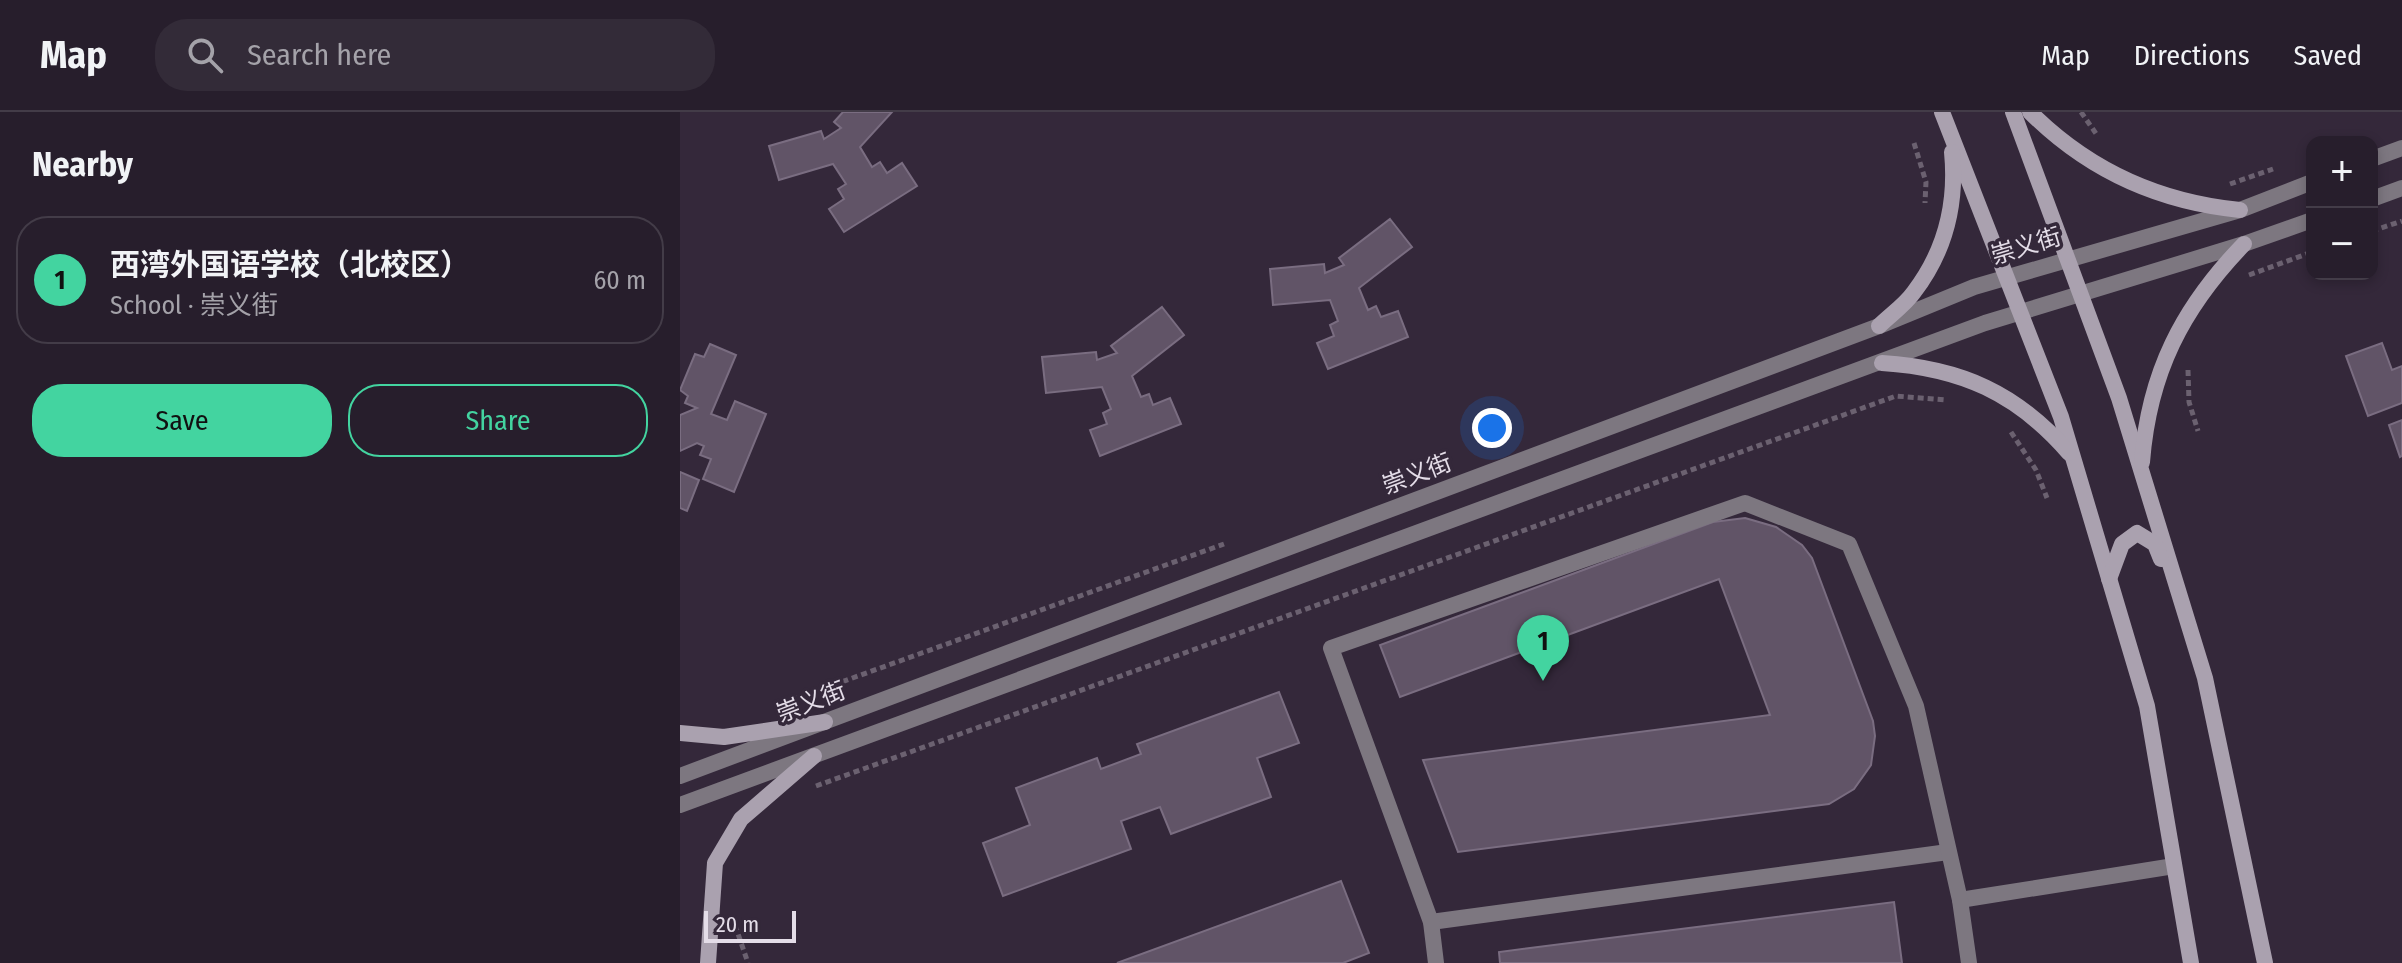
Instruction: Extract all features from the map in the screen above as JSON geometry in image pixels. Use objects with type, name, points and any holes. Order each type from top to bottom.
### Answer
[{"type":"street","points":[[1942,112],[2061,417],[2147,706],[2191,963]]},
{"type":"street","points":[[1879,326],[1913,294],[1938,253],[1951,216],[1954,178],[1950,139],[1942,112]]},
{"type":"street","points":[[2013,112],[2119,398],[2205,678],[2265,963]]},
{"type":"street","points":[[2030,112],[2053,135],[2087,161],[2125,182],[2182,201],[2240,210]]},
{"type":"street","points":[[2378,157],[2402,148]]},
{"type":"street","name":"崇义街","points":[[680,776],[1879,326],[1974,287],[2240,210],[2306,184]]},
{"type":"street","points":[[2378,197],[2402,188]]},
{"type":"street","points":[[680,805],[2020,312],[2306,222]]},
{"type":"street","points":[[2142,472],[2151,401],[2175,335],[2217,271],[2244,244]]},
{"type":"street","points":[[1882,363],[1937,370],[1989,387],[2035,417],[2073,457]]},
{"type":"street","points":[[1436,963],[1431,922],[1331,648],[1745,503],[1849,544],[1916,706],[1960,900],[1969,963]]},
{"type":"street","points":[[2109,579],[2122,544],[2137,533],[2155,544],[2185,612]]},
{"type":"street","points":[[680,733],[724,737],[825,722]]},
{"type":"street","points":[[708,963],[715,863],[741,819],[814,756]]},
{"type":"street","points":[[1431,922],[1948,852]]},
{"type":"street","points":[[1960,900],[2174,866]]},
{"type":"path","points":[[2081,112],[2101,140]]},
{"type":"path","points":[[1914,143],[1926,182],[1925,210]]},
{"type":"path","points":[[2224,186],[2283,166]]},
{"type":"path","points":[[2378,229],[2402,221]]},
{"type":"path","points":[[2237,283],[2248,275],[2306,254]]},
{"type":"path","points":[[2191,355],[2189,402],[2198,431]]},
{"type":"path","points":[[805,790],[1896,396],[1955,400]]},
{"type":"path","points":[[2000,424],[2011,433],[2036,470],[2047,498]]},
{"type":"path","points":[[774,706],[1238,539]]},
{"type":"path","points":[[735,912],[734,923],[748,963]]},
{"type":"building","points":[[843,112],[892,112],[860,147],[872,167],[880,162],[887,173],[902,163],[917,186],[844,232],[829,209],[844,199],[838,189],[846,184],[833,164],[779,180],[769,146],[821,131],[824,139],[841,128],[834,122]]},
{"type":"building","points":[[1390,219],[1412,247],[1359,288],[1368,310],[1376,306],[1381,317],[1398,311],[1408,337],[1328,369],[1317,343],[1334,336],[1330,325],[1338,321],[1330,300],[1273,305],[1270,269],[1324,264],[1325,273],[1344,265],[1339,258]]},
{"type":"building","points":[[1162,307],[1184,335],[1132,376],[1141,397],[1149,394],[1153,405],[1170,398],[1181,424],[1100,456],[1090,430],[1107,424],[1103,413],[1111,409],[1102,387],[1046,393],[1042,357],[1096,352],[1097,360],[1117,353],[1111,346]]},
{"type":"building","points":[[2382,343],[2392,370],[2402,366],[2402,403],[2368,416],[2346,356]]},
{"type":"building","points":[[710,344],[736,355],[711,414],[727,420],[735,401],[766,414],[734,492],[703,479],[711,459],[700,455],[704,446],[697,443],[680,451],[680,415],[697,408],[685,403],[688,396],[680,390],[695,354],[704,357]]},
{"type":"building","points":[[2402,420],[2402,456],[2400,457],[2389,425]]},
{"type":"building","points":[[680,472],[699,480],[687,511],[680,508]]},
{"type":"building","points":[[1745,518],[1776,527],[1802,545],[1812,558],[1873,721],[1875,736],[1871,765],[1854,789],[1829,804],[1458,852],[1423,760],[1770,715],[1719,579],[1400,697],[1380,645],[1713,522]]},
{"type":"building","points":[[1279,692],[1299,743],[1257,758],[1271,797],[1171,834],[1160,807],[1121,821],[1131,849],[1003,896],[983,843],[1030,825],[1016,788],[1097,758],[1101,769],[1141,754],[1137,744]]},
{"type":"building","points":[[1341,881],[1369,953],[1343,963],[1117,963]]},
{"type":"building","points":[[1894,902],[1902,963],[1500,963],[1499,952]]},
{"type":"place","name":"西湾外国语学校（北校区）","points":[[1543,681]]}]
